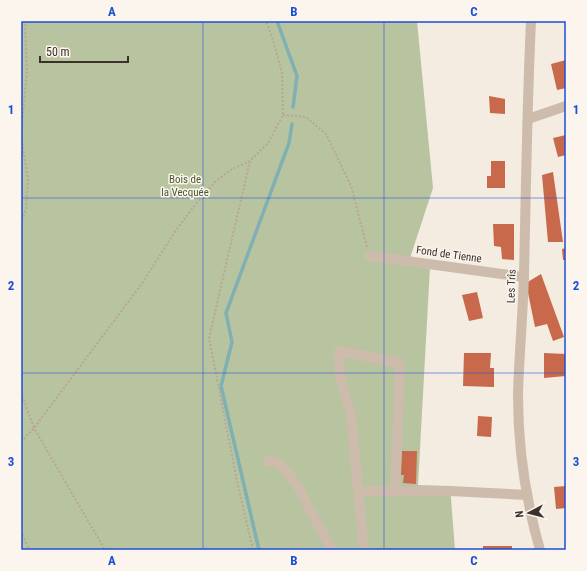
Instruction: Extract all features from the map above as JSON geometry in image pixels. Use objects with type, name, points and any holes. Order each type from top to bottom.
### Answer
[{"type":"street","name":"Les Trîs","points":[[532,21],[524,277],[518,396],[520,445],[527,495],[540,550]]},
{"type":"street","points":[[528,119],[566,106]]},
{"type":"street","name":"Fond de Tienne","points":[[370,256],[524,277]]},
{"type":"street","points":[[364,550],[351,416],[340,376],[339,351],[400,363],[395,492]]},
{"type":"street","points":[[268,461],[277,462],[298,487],[332,550]]},
{"type":"street","points":[[359,491],[450,491],[527,495]]},
{"type":"path","points":[[21,224],[26,208],[28,179],[21,136],[27,70],[26,21]]},
{"type":"path","points":[[21,442],[34,428],[143,282],[176,230],[195,205],[215,182],[230,170],[250,161],[268,143],[283,115],[282,72],[266,21]]},
{"type":"path","points":[[283,115],[306,117],[326,134],[351,186],[370,256]]},
{"type":"path","points":[[250,161],[209,338],[237,481],[253,550]]},
{"type":"path","points":[[21,392],[34,428],[105,550]]},
{"type":"path","points":[[21,531],[30,550]]},
{"type":"green space","name":"Bois de la Vecquée","points":[[21,21],[417,21],[433,188],[410,258],[430,267],[418,485],[450,486],[455,550],[21,550]]},
{"type":"building","points":[[566,60],[566,88],[557,90],[551,64]]},
{"type":"building","points":[[489,96],[505,99],[505,114],[490,113]]},
{"type":"building","points":[[566,135],[566,155],[558,157],[553,138]]},
{"type":"building","points":[[491,161],[505,161],[505,188],[487,188],[487,176],[491,176]]},
{"type":"building","points":[[553,172],[563,242],[548,242],[542,175]]},
{"type":"building","points":[[493,224],[514,224],[514,260],[502,259],[501,247],[494,246]]},
{"type":"building","points":[[566,248],[566,260],[563,260],[562,249]]},
{"type":"building","points":[[541,274],[564,337],[553,341],[547,324],[535,327],[526,283]]},
{"type":"building","points":[[477,292],[483,318],[469,321],[462,295]]},
{"type":"building","points":[[464,353],[491,353],[490,368],[494,368],[494,387],[463,386]]},
{"type":"building","points":[[544,353],[566,354],[566,376],[544,378]]},
{"type":"building","points":[[478,416],[492,417],[491,437],[477,436]]},
{"type":"building","points":[[402,451],[417,451],[416,484],[403,483],[404,475],[401,475]]},
{"type":"building","points":[[566,486],[566,508],[556,509],[554,487]]},
{"type":"building","points":[[483,546],[512,546],[512,550],[483,550]]},
{"type":"waterway","points":[[277,21],[297,76],[293,107]]},
{"type":"waterway","points":[[259,550],[221,386],[232,342],[226,313],[289,143],[292,124]]}]
